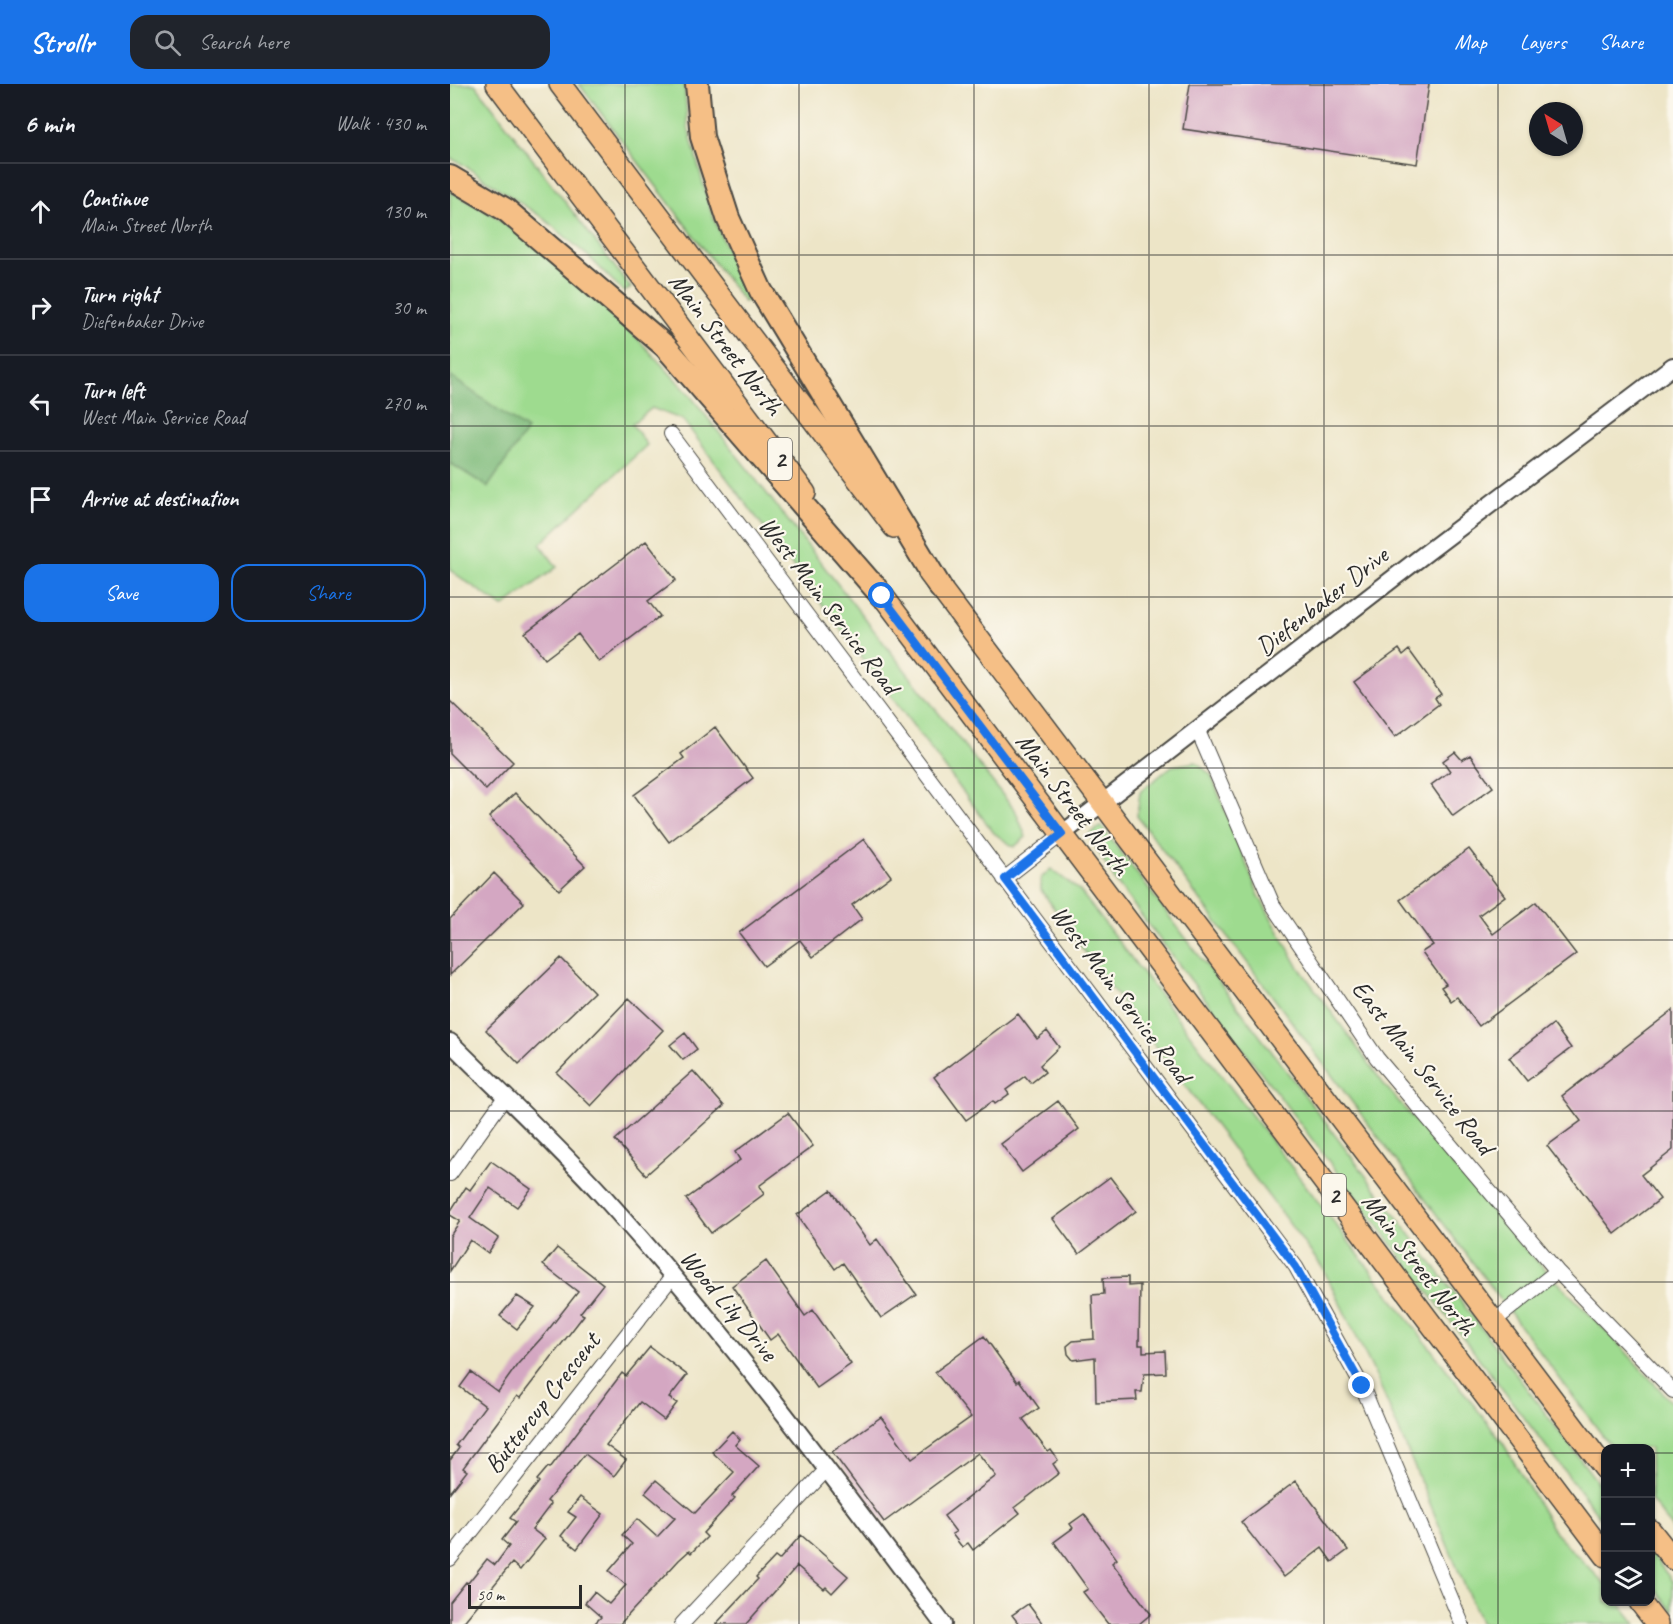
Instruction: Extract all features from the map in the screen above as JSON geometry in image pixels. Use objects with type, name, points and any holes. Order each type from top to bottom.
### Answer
[{"type":"highway","points":[[697,84],[702,137],[728,218],[761,291],[939,587]]},
{"type":"highway","points":[[450,177],[506,210],[665,346],[882,596]]},
{"type":"main road","name":"Main Street North","points":[[497,84],[1602,1552]]},
{"type":"main road","name":"Main Street North","points":[[560,84],[1601,1465]]},
{"type":"main road","points":[[1655,1536],[1673,1559]]},
{"type":"main road","points":[[1643,1606],[1657,1624]]},
{"type":"street","name":"Diefenbaker Drive","points":[[1005,879],[1417,560],[1673,366]]},
{"type":"street","name":"West Main Service Road","points":[[671,434],[1296,1267],[1362,1386],[1462,1624]]},
{"type":"street","name":"East Main Service Road","points":[[1198,731],[1273,904],[1377,1058],[1557,1271],[1673,1391]]},
{"type":"street","name":"Wood Lily Drive","points":[[450,1042],[602,1195],[762,1383],[943,1624]]},
{"type":"street","points":[[450,1174],[505,1096]]},
{"type":"street","points":[[1493,1322],[1557,1271]]},
{"type":"street","name":"Buttercup Crescent","points":[[450,1558],[672,1277]]},
{"type":"street","points":[[682,1624],[827,1469]]},
{"type":"green space","points":[[450,84],[475,84],[631,288],[624,292],[589,257],[543,218],[450,158]]},
{"type":"green space","points":[[579,84],[684,84],[688,127],[710,209],[730,257],[754,297],[744,302]]},
{"type":"green space","points":[[450,191],[493,215],[552,260],[625,325],[689,394],[1016,812],[1026,837],[1014,847],[994,833],[683,420],[652,408],[632,424],[647,445],[540,544],[557,567],[503,607],[450,570]]},
{"type":"green space","points":[[450,376],[527,430],[488,487],[450,463]]},
{"type":"green space","points":[[1196,762],[1211,775],[1259,896],[1298,966],[1383,1083],[1519,1243],[1617,1342],[1673,1404],[1673,1530],[1655,1505],[1655,1444],[1609,1444],[1137,816],[1140,792],[1172,766]]},
{"type":"green space","points":[[1101,826],[1601,1487],[1601,1519],[1116,882],[1089,835]]},
{"type":"green space","points":[[1051,869],[1080,891],[1503,1443],[1555,1533],[1601,1580],[1601,1606],[1622,1606],[1636,1624],[1481,1624],[1375,1374],[1322,1267],[1100,973],[1041,890],[1041,878]]},
{"type":"green space","points":[[1655,1559],[1673,1582],[1673,1612],[1655,1588]]},
{"type":"building","points":[[1190,84],[1429,84],[1417,164],[1183,129]]},
{"type":"building","points":[[646,541],[676,580],[648,601],[660,616],[599,662],[578,634],[545,659],[525,633]]},
{"type":"building","points":[[1399,649],[1403,655],[1409,650],[1441,694],[1435,698],[1439,704],[1395,737],[1354,682]]},
{"type":"building","points":[[450,701],[513,762],[486,790],[450,754]]},
{"type":"building","points":[[715,727],[753,778],[669,842],[634,795],[684,758],[681,754]]},
{"type":"building","points":[[1455,752],[1462,760],[1470,755],[1493,787],[1453,816],[1431,785],[1450,771],[1443,761]]},
{"type":"building","points":[[515,793],[585,866],[559,890],[489,817]]},
{"type":"building","points":[[864,839],[891,876],[852,905],[862,919],[813,957],[800,940],[764,966],[739,933]]},
{"type":"building","points":[[1469,849],[1505,896],[1479,915],[1493,934],[1536,902],[1576,954],[1479,1026],[1457,997],[1451,1001],[1441,987],[1446,984],[1422,952],[1433,945],[1400,900]]},
{"type":"building","points":[[494,873],[524,903],[450,975],[450,919]]},
{"type":"building","points":[[561,958],[594,992],[519,1064],[486,1030]]},
{"type":"building","points":[[629,998],[663,1030],[591,1106],[557,1073]]},
{"type":"building","points":[[1673,1010],[1673,1150],[1641,1175],[1660,1199],[1615,1234],[1547,1146],[1581,1121],[1562,1096]]},
{"type":"building","points":[[1018,1014],[1037,1039],[1047,1031],[1059,1047],[1040,1065],[1045,1072],[1031,1083],[1025,1076],[1006,1090],[1009,1094],[995,1104],[993,1101],[966,1120],[934,1077]]},
{"type":"building","points":[[1553,1024],[1571,1048],[1527,1081],[1509,1058]]},
{"type":"building","points":[[685,1033],[697,1049],[683,1060],[670,1045]]},
{"type":"building","points":[[693,1071],[724,1106],[646,1175],[615,1140]]},
{"type":"building","points":[[1058,1101],[1079,1129],[1022,1172],[1001,1144]]},
{"type":"building","points":[[788,1113],[813,1146],[759,1186],[764,1194],[711,1233],[686,1199],[740,1160],[735,1152]]},
{"type":"building","points":[[491,1161],[531,1189],[517,1207],[490,1188],[470,1218],[498,1238],[488,1253],[470,1240],[450,1271],[450,1236],[460,1221],[450,1215],[450,1212],[466,1187],[470,1190]]},
{"type":"building","points":[[1110,1177],[1136,1211],[1079,1254],[1053,1219]]},
{"type":"building","points":[[831,1190],[870,1245],[877,1239],[916,1294],[881,1318],[843,1263],[835,1269],[797,1215]]},
{"type":"building","points":[[557,1248],[603,1284],[580,1313],[584,1315],[520,1398],[517,1396],[463,1468],[467,1471],[450,1493],[450,1458],[459,1448],[456,1445],[485,1406],[460,1387],[471,1372],[498,1392],[517,1365],[578,1292],[543,1265]]},
{"type":"building","points":[[766,1261],[805,1316],[813,1310],[851,1364],[817,1388],[778,1334],[770,1340],[732,1286]]},
{"type":"building","points":[[1128,1277],[1128,1286],[1140,1285],[1139,1345],[1143,1345],[1143,1352],[1165,1351],[1166,1373],[1144,1374],[1142,1392],[1136,1392],[1137,1400],[1096,1402],[1095,1357],[1073,1360],[1068,1354],[1067,1346],[1073,1341],[1094,1339],[1092,1295],[1104,1294],[1103,1278]]},
{"type":"building","points":[[517,1296],[535,1307],[517,1329],[500,1316]]},
{"type":"building","points":[[984,1336],[1039,1408],[1023,1419],[1048,1452],[1051,1450],[1058,1460],[1053,1464],[1059,1473],[1015,1507],[1020,1513],[973,1550],[968,1543],[962,1547],[952,1534],[956,1532],[944,1516],[996,1476],[978,1453],[884,1522],[832,1452],[881,1417],[912,1459],[971,1417],[935,1372]]},
{"type":"building","points":[[650,1347],[687,1375],[669,1398],[677,1403],[664,1420],[640,1402],[606,1445],[626,1460],[614,1476],[585,1454],[547,1501],[551,1504],[532,1529],[545,1539],[520,1570],[512,1563],[462,1624],[450,1624],[450,1602],[487,1559],[495,1565],[509,1546],[502,1540],[516,1522],[510,1518],[539,1482],[537,1480],[548,1467],[550,1468],[622,1373],[626,1376]]},
{"type":"building","points":[[732,1431],[740,1439],[735,1445],[759,1466],[732,1496],[735,1498],[703,1533],[707,1537],[691,1553],[689,1551],[679,1560],[620,1624],[594,1624],[601,1617],[585,1603],[594,1592],[609,1604],[626,1585],[609,1571],[632,1544],[622,1535],[637,1519],[657,1537],[675,1518],[645,1493],[656,1480],[695,1513],[734,1472],[712,1452]]},
{"type":"building","points":[[1296,1481],[1348,1550],[1332,1562],[1322,1548],[1284,1577],[1241,1522]]},
{"type":"building","points":[[580,1497],[603,1514],[577,1549],[561,1536],[576,1517],[568,1512]]},
{"type":"building","points":[[1084,1514],[1117,1559],[1112,1563],[1151,1614],[1139,1624],[1108,1624],[1083,1592],[1088,1589],[1054,1542],[1073,1528],[1070,1524]]},
{"type":"building","points":[[801,1535],[848,1576],[832,1593],[797,1566],[746,1624],[716,1624],[775,1557],[779,1560]]},
{"type":"building","points":[[1028,1604],[1043,1624],[1019,1624],[1012,1615]]},
{"type":"route","points":[[882,596],[1062,834],[1005,879],[1296,1267],[1362,1386]]}]
